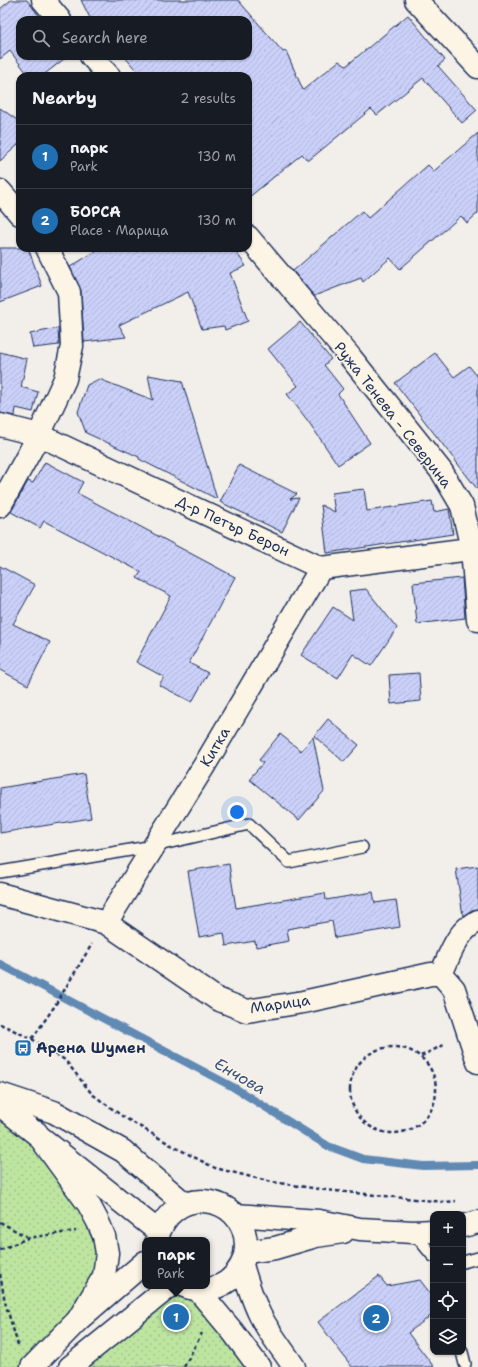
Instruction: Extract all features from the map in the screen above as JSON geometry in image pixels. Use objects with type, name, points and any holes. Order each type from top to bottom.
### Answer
[{"type":"street","points":[[43,0],[57,16]]},
{"type":"street","points":[[416,0],[478,67]]},
{"type":"street","points":[[95,60],[105,72]]},
{"type":"street","points":[[0,192],[16,209]]},
{"type":"street","name":"Ружа Тенева - Северина","points":[[252,242],[351,358],[442,472],[462,506],[475,549],[478,620]]},
{"type":"street","points":[[0,506],[39,435],[65,379],[72,346],[69,292],[49,252]]},
{"type":"street","name":"Д-р Петър Берон","points":[[0,425],[39,435],[321,568]]},
{"type":"street","points":[[321,568],[475,549]]},
{"type":"street","name":"Китка","points":[[106,923],[204,766],[321,568]]},
{"type":"street","name":"Марица","points":[[0,894],[106,923],[217,999],[247,1011],[303,1002],[431,974],[441,974]]},
{"type":"street","points":[[478,921],[473,923],[458,937],[441,974],[454,989],[478,1062]]},
{"type":"street","points":[[0,1094],[54,1112],[123,1151],[185,1204]]},
{"type":"street","points":[[0,1105],[36,1132],[158,1236],[165,1220],[174,1210],[185,1204],[198,1200],[224,1206],[235,1215],[242,1226],[246,1239],[244,1259],[250,1292],[270,1332],[294,1367]]},
{"type":"street","points":[[36,1132],[89,1205],[104,1236],[107,1253],[104,1276],[78,1320]]},
{"type":"street","points":[[235,1215],[319,1221],[360,1230]]},
{"type":"street","points":[[466,1225],[478,1222]]},
{"type":"street","points":[[210,1289],[224,1284],[234,1276],[244,1259],[316,1236],[360,1230],[423,1232]]},
{"type":"street","points":[[32,1367],[78,1320],[142,1265]]},
{"type":"street","points":[[70,1367],[166,1289]]},
{"type":"street","points":[[192,1289],[233,1332],[259,1367]]},
{"type":"lane","points":[[0,872],[154,846],[249,824],[289,862],[362,847]]},
{"type":"lane","points":[[423,1232],[430,1249]]},
{"type":"lane","points":[[466,1261],[478,1258]]},
{"type":"lane","points":[[462,1355],[464,1364]]},
{"type":"path","points":[[32,1039],[54,1007],[86,953],[106,923]]},
{"type":"path","points":[[0,1024],[32,1039],[65,1060],[92,1094],[122,1116],[215,1168],[272,1182],[326,1190],[444,1202],[462,1201]]},
{"type":"path","points":[[393,1046],[407,1049],[421,1056],[431,1068],[436,1082],[436,1097],[431,1112],[421,1124],[408,1131],[393,1134],[378,1132],[365,1124],[355,1112],[350,1098],[349,1083],[355,1068],[364,1057],[378,1049],[393,1046]]},
{"type":"path","points":[[0,1222],[28,1238]]},
{"type":"path","points":[[0,1250],[28,1238],[82,1230],[98,1222]]},
{"type":"path","points":[[0,1274],[5,1302],[18,1345]]},
{"type":"path","points":[[184,1367],[203,1331]]},
{"type":"green space","points":[[0,1105],[36,1132],[104,1236],[104,1276],[32,1367],[0,1367]]},
{"type":"green space","points":[[180,1289],[187,1289],[259,1367],[70,1367]]},
{"type":"building","points":[[11,0],[27,0],[39,16],[16,16],[16,59],[10,51],[0,59],[0,9]]},
{"type":"building","points":[[81,0],[238,0],[252,16],[89,16]]},
{"type":"building","points":[[408,15],[445,60],[438,66],[477,110],[462,123],[423,78],[377,115],[371,109],[308,161],[302,154],[252,195],[252,72],[138,72],[127,60],[252,60],[252,16],[283,52],[286,51],[303,90],[339,61],[346,66]]},
{"type":"building","points":[[17,60],[63,60],[47,72],[26,72]]},
{"type":"building","points":[[0,108],[16,119],[16,147],[0,161]]},
{"type":"building","points":[[478,133],[478,213],[467,223],[461,216],[400,269],[390,258],[363,282],[361,278],[314,296],[293,271],[362,211],[368,218],[428,165],[434,171]]},
{"type":"building","points":[[0,248],[16,248],[16,252],[29,252],[42,286],[0,302]]},
{"type":"building","points":[[94,252],[236,252],[246,266],[230,273],[248,321],[225,330],[224,326],[202,329],[188,292],[119,325],[126,337],[84,342],[81,291],[70,267]]},
{"type":"building","points":[[300,322],[331,359],[324,365],[343,389],[338,394],[370,443],[338,465],[308,421],[287,394],[298,386],[268,349]]},
{"type":"building","points":[[58,328],[59,345],[33,348],[30,334]]},
{"type":"building","points":[[0,352],[27,359],[21,387],[38,392],[33,412],[16,408],[15,416],[0,413]]},
{"type":"building","points":[[435,353],[454,377],[469,366],[478,377],[478,490],[395,383]]},
{"type":"building","points":[[148,375],[182,381],[217,499],[139,459],[139,457],[86,433],[78,412],[87,385],[99,379],[153,400]]},
{"type":"building","points":[[45,462],[83,482],[77,493],[235,577],[189,663],[208,673],[192,702],[159,685],[164,677],[136,662],[171,596],[137,578],[141,572],[44,521],[40,528],[11,512],[28,481],[33,483]]},
{"type":"building","points":[[239,465],[297,494],[290,499],[299,498],[282,532],[220,502]]},
{"type":"building","points":[[364,489],[367,511],[432,501],[434,512],[449,509],[453,534],[327,553],[321,505],[335,512],[332,493]]},
{"type":"building","points":[[0,566],[35,585],[13,624],[50,642],[28,685],[0,670]]},
{"type":"building","points":[[462,578],[465,618],[417,624],[413,583]]},
{"type":"building","points":[[366,589],[397,628],[371,666],[353,654],[338,678],[301,655],[333,607],[353,620],[349,591]]},
{"type":"building","points":[[419,673],[421,701],[391,704],[389,675]]},
{"type":"building","points":[[328,719],[359,745],[344,762],[314,736]]},
{"type":"building","points":[[280,734],[301,751],[313,737],[324,791],[299,820],[249,779],[263,763],[259,760]]},
{"type":"building","points":[[84,774],[91,818],[0,833],[0,788]]},
{"type":"building","points":[[229,864],[236,908],[325,893],[326,900],[373,892],[375,903],[396,900],[400,927],[335,938],[332,921],[287,929],[289,941],[256,947],[255,941],[226,946],[224,933],[199,937],[188,871]]},
{"type":"building","points":[[478,866],[478,909],[472,910],[463,916],[456,869]]},
{"type":"building","points":[[379,1276],[387,1286],[420,1280],[430,1293],[430,1316],[408,1333],[434,1367],[352,1367],[318,1322]]},
{"type":"waterway","name":"Енчова","points":[[0,964],[233,1087],[328,1146],[363,1159],[423,1166],[478,1165]]},
{"type":"place","name":"Арена Шумен","points":[[23,1048]]},
{"type":"place","name":"парк","points":[[176,1317]]},
{"type":"place","name":"БОРСА","points":[[376,1318]]}]
